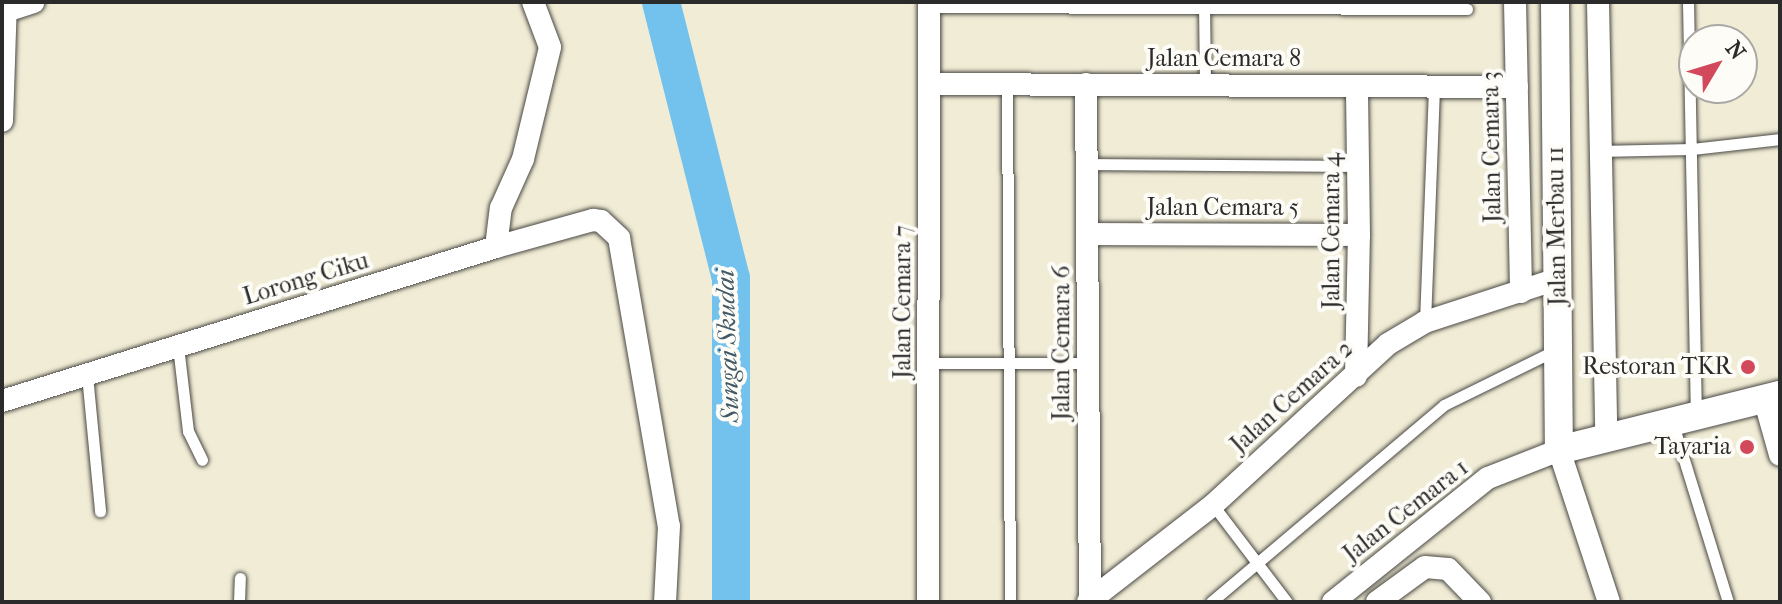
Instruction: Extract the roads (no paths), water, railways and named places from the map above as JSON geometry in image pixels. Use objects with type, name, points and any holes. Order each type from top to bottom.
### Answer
[{"type":"street","points":[[2,121],[6,6],[34,2]]},
{"type":"street","points":[[496,247],[501,208],[523,159],[550,47],[533,2]]},
{"type":"street","name":"Jalan Cemara 3","points":[[1515,2],[1521,292]]},
{"type":"street","name":"Jalan Merbau 11","points":[[1555,2],[1559,450]]},
{"type":"street","points":[[1598,2],[1598,151],[1606,437]]},
{"type":"street","name":"Jalan Cemara 7","points":[[928,602],[929,4]]},
{"type":"street","name":"Jalan Cemara 8","points":[[930,84],[1517,87]]},
{"type":"street","name":"Jalan Cemara 6","points":[[1086,84],[1089,601]]},
{"type":"street","name":"Jalan Cemara 4","points":[[1356,376],[1359,235],[1357,86]]},
{"type":"street","name":"Lorong Ciku","points":[[2,401],[496,247],[593,220],[609,224],[619,238],[669,526],[665,602]]},
{"type":"street","name":"Jalan Cemara 5","points":[[1087,234],[1359,235]]},
{"type":"street","name":"Jalan Cemara 2","points":[[1089,601],[1213,505],[1388,344],[1425,322],[1557,279]]},
{"type":"street","points":[[1609,602],[1559,450],[1772,397],[1780,455]]},
{"type":"street","name":"Jalan Cemara 1","points":[[1333,602],[1488,478],[1559,450]]},
{"type":"street","points":[[1377,602],[1425,567],[1448,569],[1480,602]]},
{"type":"lane","points":[[1688,2],[1692,149],[1684,418],[1728,602]]},
{"type":"lane","points":[[929,4],[1467,9]]},
{"type":"lane","points":[[1204,5],[1205,85]]},
{"type":"lane","points":[[1007,84],[1010,602]]},
{"type":"lane","points":[[1425,322],[1434,86]]},
{"type":"lane","points":[[1598,151],[1692,149],[1780,139]]},
{"type":"lane","points":[[1087,164],[1358,166]]},
{"type":"lane","points":[[178,346],[188,431],[202,460]]},
{"type":"lane","points":[[1211,602],[1444,405],[1558,349]]},
{"type":"lane","points":[[929,363],[1088,363]]},
{"type":"lane","points":[[87,375],[100,511]]},
{"type":"lane","points":[[1213,505],[1287,602]]},
{"type":"lane","points":[[239,602],[240,578]]},
{"type":"waterway","name":"Sungai Skudai","points":[[661,2],[731,278],[731,602]]},
{"type":"place","name":"Restoran TKR","points":[[1748,367]]},
{"type":"place","name":"Tayaria","points":[[1747,447]]}]
